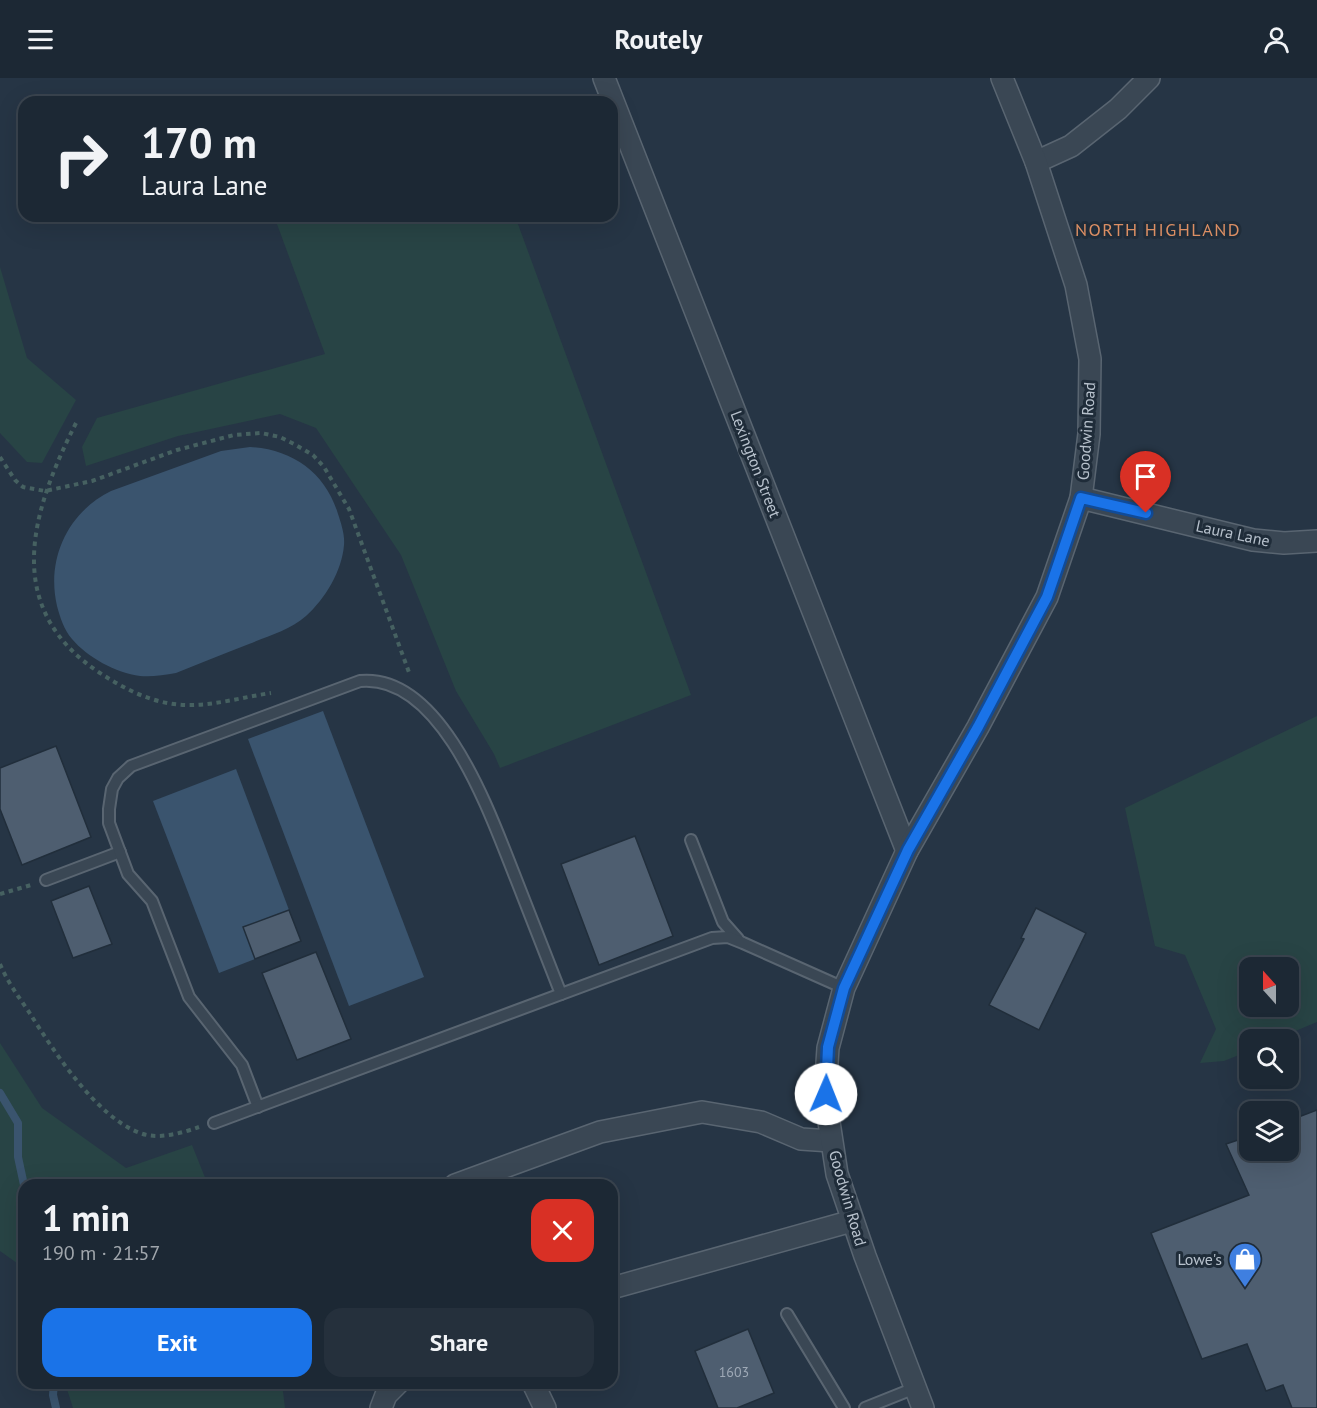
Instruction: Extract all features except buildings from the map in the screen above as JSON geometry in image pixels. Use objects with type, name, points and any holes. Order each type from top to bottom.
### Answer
[{"type":"street","name":"Lexington Street","points":[[604,78],[611,96]]},
{"type":"street","name":"Goodwin Road","points":[[919,1398],[852,1221],[837,1174],[826,1109],[828,1047],[844,988],[908,850],[978,727],[1047,597],[1081,498],[1089,434],[1090,359],[1076,285],[1036,162],[1002,78]]},
{"type":"street","points":[[1036,162],[1071,146],[1118,109],[1149,78]]},
{"type":"street","name":"Lexington Street","points":[[618,114],[908,850]]},
{"type":"street","name":"Laura Lane","points":[[1081,498],[1253,540],[1284,543],[1317,542]]},
{"type":"street","points":[[471,1179],[600,1132],[702,1112],[761,1122],[801,1139],[831,1141]]},
{"type":"street","points":[[618,1286],[852,1221]]},
{"type":"street","points":[[381,1408],[386,1395],[392,1389]]},
{"type":"street","points":[[536,1389],[545,1408]]},
{"type":"lane","points":[[258,1107],[242,1065],[189,997],[152,901],[128,874],[109,824],[112,789],[118,778],[131,766],[360,681],[376,679],[395,685],[420,702],[439,723],[469,770],[502,845],[561,994]]},
{"type":"lane","points":[[691,840],[723,922],[743,943]]},
{"type":"lane","points":[[46,880],[120,852]]},
{"type":"lane","points":[[214,1123],[706,940],[728,938],[743,943],[844,988]]},
{"type":"lane","points":[[787,1314],[844,1408]]},
{"type":"lane","points":[[865,1408],[919,1398]]},
{"type":"path","points":[[76,423],[45,491],[33,548],[35,576],[47,619],[60,639],[75,654],[114,682],[159,701],[186,705],[272,693]]},
{"type":"path","points":[[0,457],[15,480],[23,487],[45,491],[92,481],[177,450],[234,435],[261,433],[280,437],[313,455],[324,467],[349,509],[420,702]]},
{"type":"path","points":[[0,894],[46,880]]},
{"type":"path","points":[[0,964],[5,976],[70,1072],[107,1112],[141,1134],[161,1136],[214,1123]]},
{"type":"green space","points":[[276,222],[517,222],[691,695],[500,768],[456,691],[401,555],[316,428],[280,414],[178,436],[86,466],[82,447],[97,418],[325,354]]},
{"type":"green space","points":[[0,267],[27,358],[76,400],[42,463],[27,462],[0,433]]},
{"type":"green space","points":[[1317,716],[1317,1022],[1299,1029],[1239,1029],[1239,1055],[1224,1061],[1200,1063],[1216,1029],[1185,955],[1155,946],[1125,808]]},
{"type":"green space","points":[[0,1043],[42,1108],[126,1168],[192,1145],[206,1179],[18,1179],[18,1264],[0,1251]]},
{"type":"green space","points":[[67,1389],[283,1389],[285,1408],[73,1408]]},
{"type":"water","points":[[250,447],[293,458],[316,475],[332,499],[344,537],[343,555],[331,584],[320,601],[300,621],[286,629],[176,673],[149,676],[131,674],[112,668],[78,646],[61,619],[54,588],[58,554],[72,524],[83,511],[111,491],[221,451]]},
{"type":"water","points":[[323,711],[424,977],[349,1006],[248,739]]},
{"type":"water","points":[[236,769],[289,910],[255,959],[219,973],[153,801]]},
{"type":"waterway","points":[[0,1093],[18,1123],[18,1157],[23,1179]]},
{"type":"waterway","points":[[54,1389],[56,1408]]},
{"type":"place","name":"Lowe's","points":[[1245,1288]]},
{"type":"district","name":"NORTH HIGHLAND","points":[[1158,229]]},
{"type":"route","points":[[826,1094],[828,1047],[844,988],[908,850],[978,727],[1047,597],[1081,498],[1146,513]]}]
